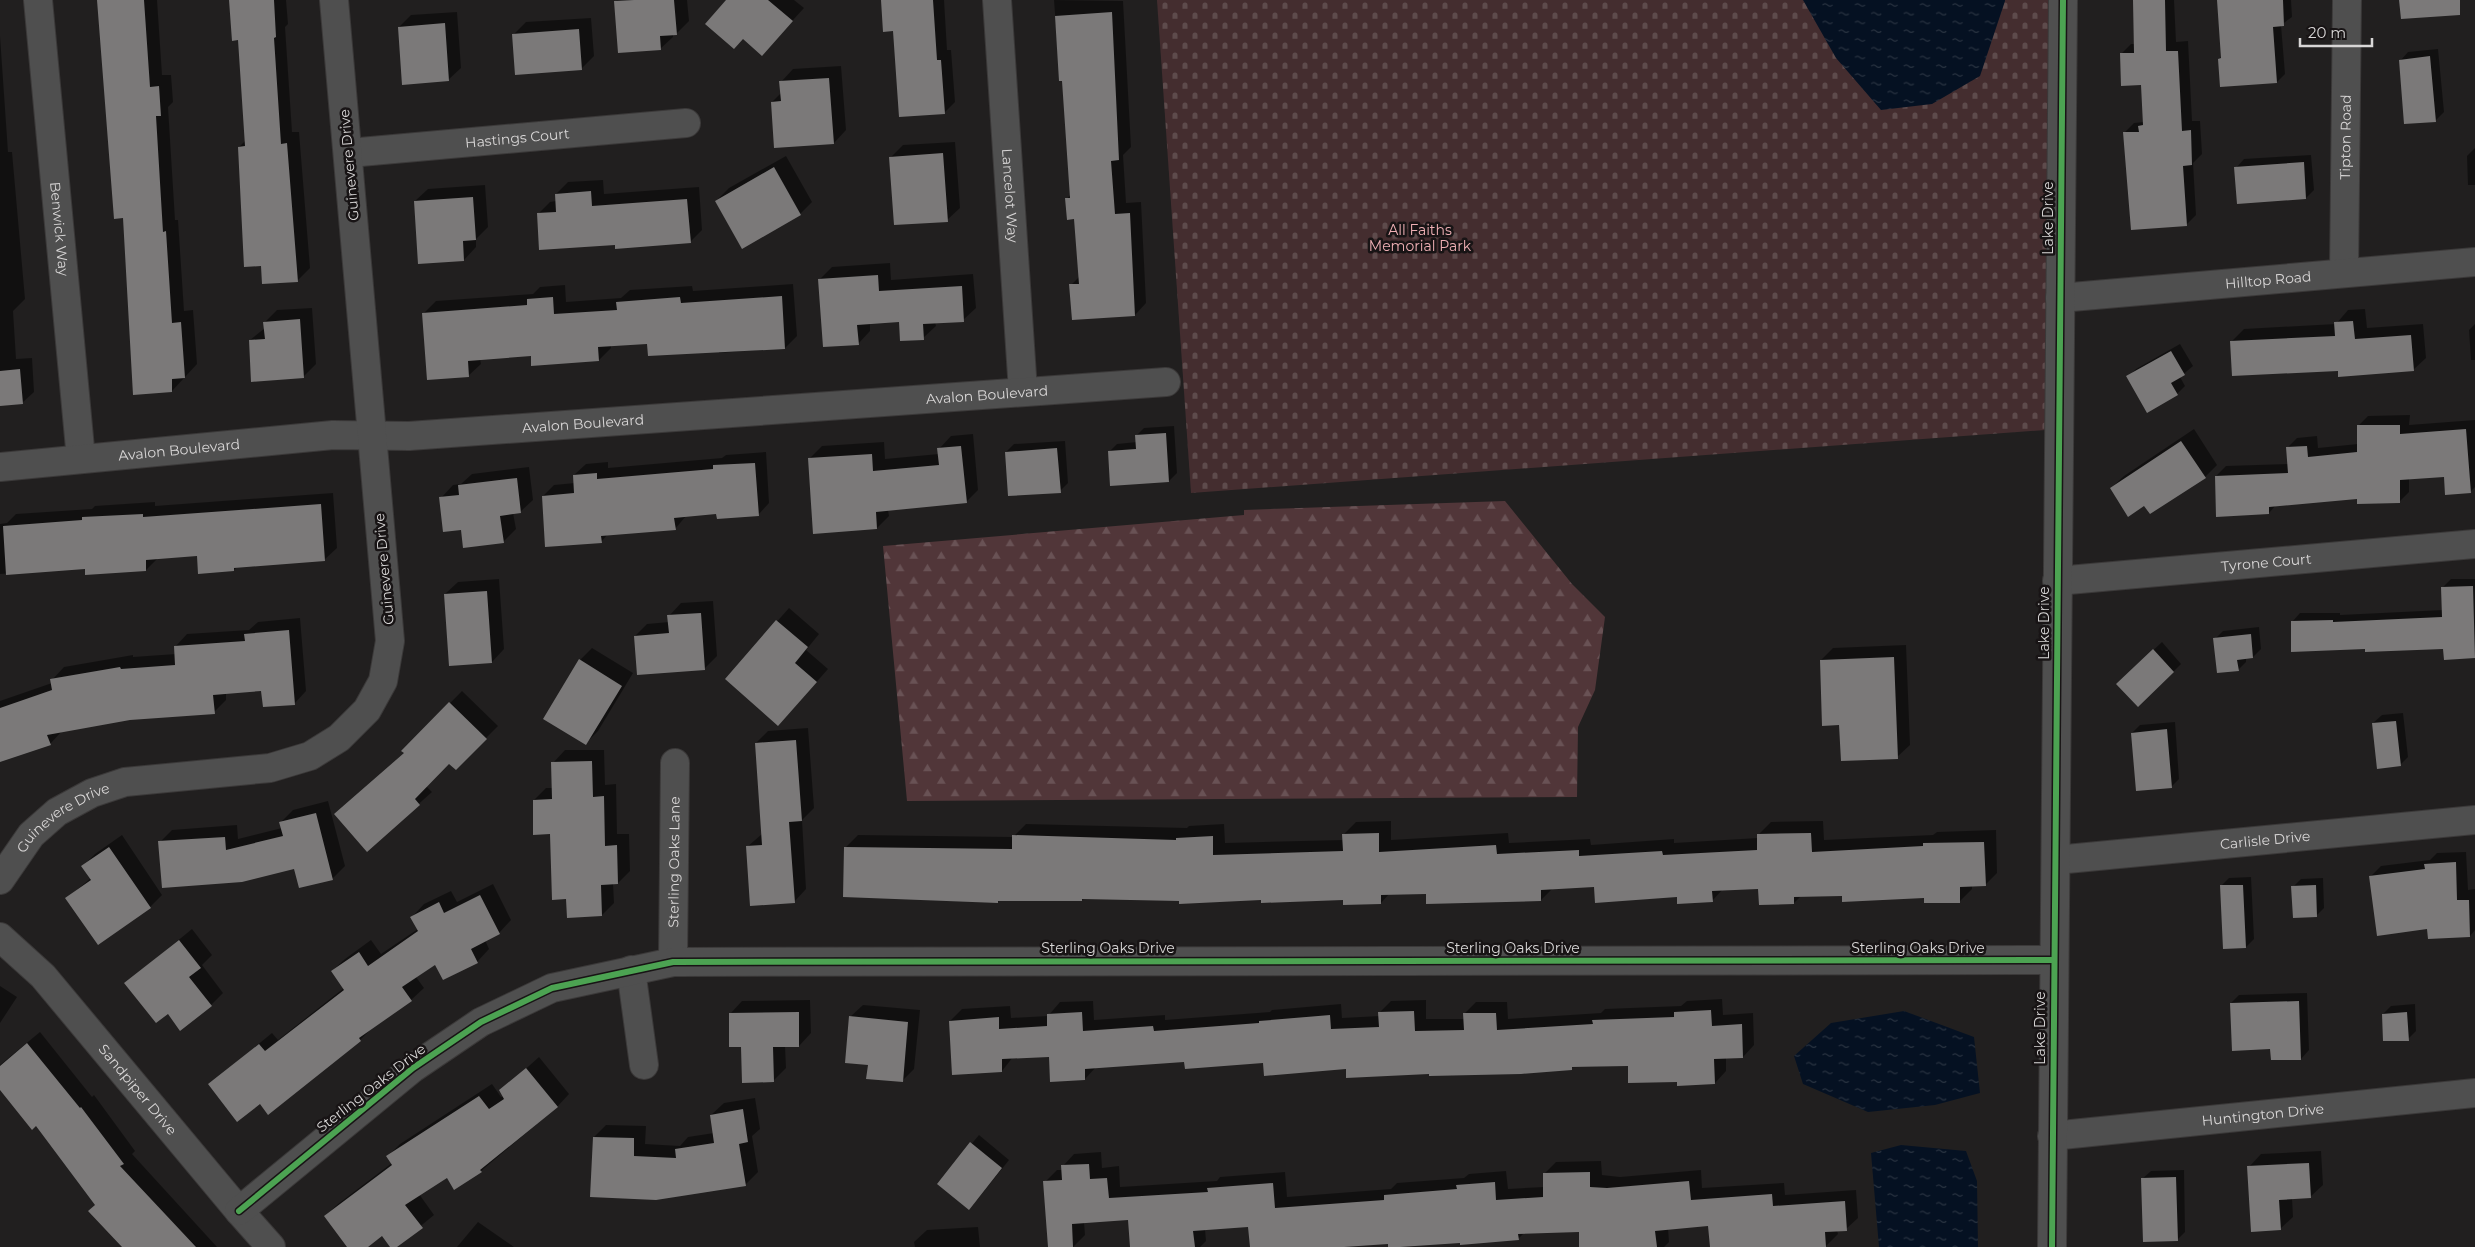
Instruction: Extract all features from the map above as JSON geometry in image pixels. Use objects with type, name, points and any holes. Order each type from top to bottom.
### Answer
[{"type":"street","name":"Benwick Way","points":[[38,0],[80,459]]},
{"type":"street","name":"Guinevere Drive","points":[[0,880],[31,835],[57,812],[92,792],[125,782],[270,768],[310,756],[339,738],[367,710],[383,681],[390,641],[334,0]]},
{"type":"street","name":"Lancelot Way","points":[[997,0],[1023,391]]},
{"type":"street","name":"Lake Drive","points":[[2052,1247],[2063,0]]},
{"type":"street","name":"Tipton Road","points":[[2344,273],[2347,0]]},
{"type":"street","name":"Hastings Court","points":[[348,153],[686,123]]},
{"type":"street","name":"Hilltop Road","points":[[2060,298],[2475,262]]},
{"type":"street","name":"Avalon Boulevard","points":[[0,467],[333,435],[428,435],[1166,382]]},
{"type":"street","name":"Tyrone Court","points":[[2057,581],[2475,544]]},
{"type":"street","name":"Sterling Oaks Lane","points":[[673,962],[674,763]]},
{"type":"street","name":"Carlisle Drive","points":[[2056,860],[2475,820]]},
{"type":"street","name":"Sandpiper Drive","points":[[0,937],[43,976],[239,1211],[272,1247]]},
{"type":"street","name":"Sterling Oaks Drive","points":[[239,1211],[412,1068],[481,1022],[552,988],[673,962],[2054,960]]},
{"type":"street","points":[[631,970],[644,1065]]},
{"type":"street","name":"Huntington Drive","points":[[2052,1136],[2475,1093]]},
{"type":"green space","name":"All Faiths Memorial Park","points":[[1157,0],[2062,0],[2059,429],[1191,493]]},
{"type":"green space","points":[[1505,501],[1572,584],[1605,617],[1595,690],[1578,727],[1577,797],[907,801],[883,546],[1244,515],[1244,510]]},
{"type":"water","points":[[1803,0],[2005,1],[1980,76],[1932,104],[1881,110],[1836,58]]},
{"type":"water","points":[[1904,1011],[1974,1037],[1980,1093],[1935,1105],[1868,1112],[1803,1084],[1794,1056],[1831,1023]]},
{"type":"water","points":[[1901,1145],[1966,1151],[1977,1181],[1978,1247],[1879,1247],[1871,1153]]},
{"type":"building","points":[[97,0],[144,0],[150,87],[159,86],[161,116],[156,116],[163,232],[166,231],[172,323],[181,322],[185,378],[172,379],[172,392],[133,395],[123,218],[114,219]]},
{"type":"building","points":[[229,0],[274,0],[276,37],[274,38],[281,144],[287,143],[298,282],[262,284],[261,266],[244,267],[238,147],[245,146],[238,40],[232,41]]},
{"type":"building","points":[[674,0],[677,35],[660,36],[661,50],[618,53],[614,1]]},
{"type":"building","points":[[726,0],[768,0],[793,21],[762,56],[743,39],[734,49],[705,24]]},
{"type":"building","points":[[881,0],[933,0],[937,60],[941,60],[945,114],[899,117],[893,31],[883,32]]},
{"type":"building","points":[[2133,0],[2165,0],[2166,51],[2178,51],[2182,131],[2191,130],[2192,165],[2183,166],[2187,226],[2131,230],[2123,132],[2139,132],[2138,126],[2143,125],[2141,85],[2121,86],[2120,53],[2134,53]]},
{"type":"building","points":[[2217,0],[2283,0],[2284,26],[2273,27],[2277,83],[2220,87],[2218,59],[2221,58]]},
{"type":"building","points":[[2399,0],[2460,0],[2460,15],[2401,19]]},
{"type":"building","points":[[1112,12],[1119,160],[1111,161],[1115,214],[1130,213],[1135,316],[1072,320],[1069,284],[1079,284],[1074,219],[1067,220],[1065,198],[1070,198],[1062,81],[1059,81],[1055,16]]},
{"type":"building","points":[[445,23],[449,81],[402,85],[398,27]]},
{"type":"building","points":[[579,29],[582,70],[515,75],[512,34]]},
{"type":"building","points":[[2430,56],[2436,122],[2404,124],[2399,60]]},
{"type":"building","points":[[829,78],[834,144],[774,148],[771,102],[781,101],[779,81]]},
{"type":"building","points":[[943,153],[948,222],[894,225],[889,157]]},
{"type":"building","points":[[2304,162],[2306,199],[2237,204],[2234,167]]},
{"type":"building","points":[[774,167],[801,215],[742,249],[715,201]]},
{"type":"building","points":[[591,191],[592,206],[687,199],[691,243],[615,249],[615,245],[539,250],[537,213],[556,212],[555,194]]},
{"type":"building","points":[[473,197],[476,240],[463,241],[464,261],[418,264],[414,201]]},
{"type":"building","points":[[878,275],[879,291],[962,286],[964,322],[923,324],[924,340],[900,341],[899,322],[857,325],[859,345],[823,347],[818,279]]},
{"type":"building","points":[[782,296],[785,349],[648,356],[647,344],[598,347],[599,361],[531,366],[531,356],[468,361],[469,377],[427,380],[422,313],[527,305],[527,299],[553,297],[554,314],[617,310],[616,302],[680,297],[681,303]]},
{"type":"building","points":[[300,319],[304,378],[251,382],[249,340],[265,339],[263,322]]},
{"type":"building","points":[[2353,321],[2355,339],[2411,335],[2414,371],[2338,377],[2338,371],[2232,376],[2230,341],[2335,336],[2334,322]]},
{"type":"building","points":[[2171,351],[2185,375],[2171,383],[2178,395],[2147,413],[2126,376]]},
{"type":"building","points":[[20,369],[23,404],[0,406],[0,371]]},
{"type":"building","points":[[2357,425],[2400,425],[2400,434],[2466,429],[2471,493],[2445,495],[2444,477],[2400,480],[2400,503],[2357,504],[2357,499],[2269,507],[2269,514],[2216,517],[2215,476],[2288,473],[2286,447],[2307,446],[2308,457],[2357,452]]},
{"type":"building","points":[[1166,433],[1169,482],[1110,486],[1108,451],[1136,449],[1135,435]]},
{"type":"building","points":[[2181,441],[2206,478],[2150,514],[2144,506],[2128,517],[2110,488]]},
{"type":"building","points":[[961,446],[967,503],[876,512],[877,529],[813,534],[808,458],[872,454],[873,471],[939,465],[937,448]]},
{"type":"building","points":[[1057,448],[1061,493],[1008,496],[1005,452]]},
{"type":"building","points":[[755,463],[759,516],[717,519],[716,514],[674,518],[676,530],[601,536],[602,543],[545,547],[542,496],[574,493],[573,475],[597,473],[597,479],[713,469],[713,465]]},
{"type":"building","points":[[517,478],[521,513],[500,516],[504,543],[463,548],[461,530],[443,532],[439,497],[459,495],[458,485]]},
{"type":"building","points":[[321,504],[325,561],[234,568],[234,571],[198,574],[197,556],[146,560],[146,571],[85,575],[85,569],[6,575],[3,526],[82,520],[82,517],[143,514],[143,517]]},
{"type":"building","points":[[2473,586],[2475,658],[2444,660],[2443,649],[2365,652],[2365,649],[2291,652],[2291,621],[2333,620],[2333,622],[2442,617],[2441,587]]},
{"type":"building","points":[[487,591],[492,663],[449,666],[444,594]]},
{"type":"building","points":[[701,613],[705,670],[637,675],[634,636],[669,633],[667,615]]},
{"type":"building","points":[[776,620],[808,647],[795,663],[817,682],[778,726],[725,679]]},
{"type":"building","points":[[289,630],[295,705],[263,707],[261,691],[213,695],[215,714],[130,720],[47,735],[51,745],[0,762],[0,708],[52,690],[50,679],[120,667],[121,669],[175,665],[174,646],[245,641],[244,634]]},
{"type":"building","points":[[2251,634],[2253,658],[2237,660],[2239,671],[2217,673],[2213,638]]},
{"type":"building","points":[[2153,649],[2174,672],[2138,707],[2116,684]]},
{"type":"building","points":[[1894,657],[1898,759],[1841,761],[1839,725],[1822,726],[1820,660]]},
{"type":"building","points":[[579,659],[622,686],[586,745],[543,719]]},
{"type":"building","points":[[449,702],[487,739],[456,770],[449,764],[415,799],[420,805],[367,852],[334,814],[404,753],[401,751]]},
{"type":"building","points":[[2396,721],[2401,766],[2377,769],[2372,723]]},
{"type":"building","points":[[2167,729],[2172,788],[2136,791],[2131,733]]},
{"type":"building","points":[[796,740],[802,821],[789,822],[795,903],[750,906],[746,846],[762,845],[755,743]]},
{"type":"building","points":[[592,761],[593,797],[604,796],[605,846],[617,845],[618,884],[601,885],[602,916],[567,918],[566,899],[552,900],[550,834],[533,835],[533,800],[552,799],[551,762]]},
{"type":"building","points":[[316,813],[333,880],[299,888],[294,869],[242,882],[162,888],[158,841],[225,837],[226,850],[283,836],[279,822]]},
{"type":"building","points":[[1379,833],[1379,852],[1496,845],[1497,854],[1579,850],[1579,856],[1662,851],[1663,855],[1757,850],[1757,834],[1811,833],[1812,852],[1923,846],[1923,843],[1984,842],[1986,886],[1960,887],[1960,903],[1924,903],[1924,898],[1842,902],[1842,896],[1794,897],[1794,904],[1759,905],[1758,889],[1712,891],[1713,902],[1677,904],[1677,897],[1595,903],[1594,887],[1541,890],[1541,901],[1426,904],[1426,894],[1381,895],[1381,904],[1343,905],[1343,900],[1261,903],[1261,900],[1179,904],[1179,901],[1082,899],[1082,901],[998,901],[998,903],[843,897],[844,847],[1012,849],[1012,835],[1176,840],[1176,838],[1213,836],[1213,855],[1343,851],[1342,834]]},
{"type":"building","points":[[109,847],[151,908],[98,945],[65,898],[91,880],[81,866]]},
{"type":"building","points":[[2456,862],[2457,900],[2469,900],[2470,937],[2428,939],[2427,929],[2377,936],[2369,876],[2425,869],[2424,864]]},
{"type":"building","points":[[2220,885],[2243,885],[2246,948],[2223,949]]},
{"type":"building","points":[[2316,885],[2317,917],[2293,918],[2291,886]]},
{"type":"building","points":[[480,895],[500,934],[471,949],[478,963],[443,980],[435,965],[402,987],[412,1001],[359,1038],[361,1041],[268,1115],[260,1104],[237,1122],[208,1084],[259,1044],[265,1051],[344,990],[331,971],[359,952],[368,966],[418,931],[410,917],[439,902],[444,913]]},
{"type":"building","points":[[179,940],[201,968],[189,977],[212,1006],[180,1031],[168,1014],[156,1023],[124,983]]},
{"type":"building","points":[[2299,1001],[2301,1060],[2271,1060],[2270,1049],[2232,1051],[2230,1003]]},
{"type":"building","points":[[1711,1010],[1712,1026],[1742,1024],[1743,1058],[1714,1059],[1715,1084],[1677,1086],[1677,1082],[1628,1083],[1628,1066],[1572,1067],[1572,1070],[1521,1074],[1429,1076],[1429,1074],[1346,1078],[1346,1069],[1264,1076],[1263,1063],[1185,1069],[1184,1062],[1085,1069],[1085,1080],[1050,1082],[1049,1057],[1002,1059],[1002,1072],[952,1075],[949,1021],[999,1017],[999,1029],[1047,1026],[1047,1014],[1082,1012],[1083,1031],[1153,1026],[1154,1031],[1259,1023],[1259,1021],[1330,1015],[1331,1029],[1379,1027],[1378,1012],[1414,1011],[1415,1031],[1464,1030],[1463,1013],[1496,1013],[1497,1030],[1593,1024],[1592,1020],[1674,1017],[1674,1012]]},
{"type":"building","points":[[799,1012],[799,1047],[773,1047],[774,1082],[742,1083],[741,1047],[729,1047],[729,1013]]},
{"type":"building","points":[[2407,1012],[2409,1041],[2383,1041],[2382,1014]]},
{"type":"building","points":[[849,1016],[908,1022],[903,1082],[866,1079],[868,1065],[845,1063]]},
{"type":"building","points":[[27,1043],[81,1107],[124,1164],[120,1166],[196,1247],[122,1247],[88,1211],[95,1205],[36,1126],[32,1130],[0,1090],[0,1066]]},
{"type":"building","points":[[526,1068],[558,1107],[480,1170],[482,1172],[454,1190],[447,1178],[405,1205],[423,1228],[397,1247],[390,1247],[382,1236],[368,1247],[347,1247],[324,1216],[392,1165],[386,1156],[479,1096],[489,1109],[504,1099],[499,1090]]},
{"type":"building","points":[[743,1109],[748,1142],[739,1144],[746,1186],[656,1200],[590,1197],[593,1137],[634,1138],[634,1156],[676,1158],[675,1149],[714,1143],[710,1115]]},
{"type":"building","points":[[970,1142],[1002,1168],[969,1210],[937,1184]]},
{"type":"building","points":[[2309,1163],[2311,1198],[2279,1200],[2281,1230],[2251,1232],[2247,1166]]},
{"type":"building","points":[[1089,1164],[1090,1179],[1107,1178],[1109,1198],[1208,1192],[1207,1188],[1273,1183],[1275,1208],[1384,1200],[1384,1195],[1457,1189],[1456,1185],[1495,1182],[1496,1200],[1543,1197],[1543,1173],[1590,1172],[1590,1187],[1607,1188],[1689,1181],[1691,1200],[1772,1194],[1773,1206],[1845,1201],[1847,1231],[1825,1232],[1826,1247],[1710,1247],[1708,1226],[1655,1231],[1657,1247],[1579,1247],[1579,1232],[1518,1234],[1519,1240],[1460,1245],[1460,1243],[1400,1247],[1388,1247],[1388,1244],[1344,1247],[1250,1247],[1248,1227],[1193,1231],[1195,1247],[1130,1247],[1128,1220],[1072,1224],[1073,1247],[1048,1247],[1043,1181],[1062,1180],[1061,1165]]},
{"type":"building","points":[[2176,1177],[2178,1241],[2143,1242],[2141,1178]]},
{"type":"cycle path","points":[[2052,1247],[2063,0]]},
{"type":"cycle path","points":[[239,1211],[413,1068],[481,1022],[552,988],[673,962],[2054,960]]}]
